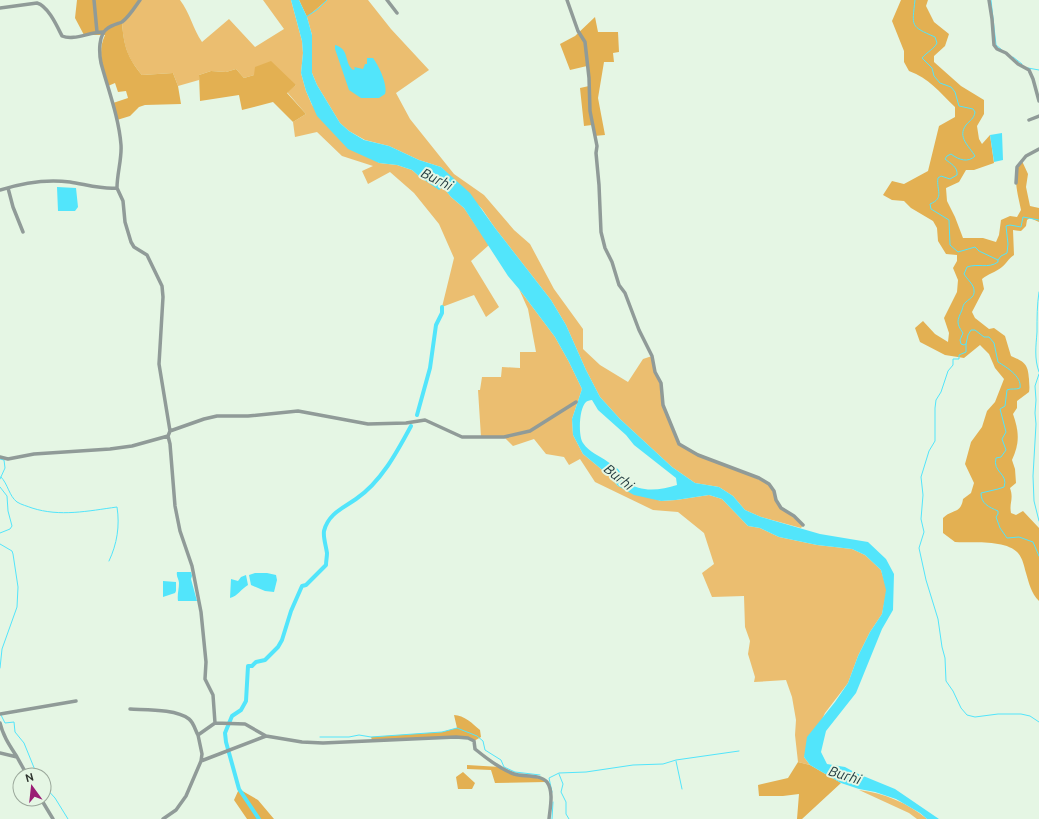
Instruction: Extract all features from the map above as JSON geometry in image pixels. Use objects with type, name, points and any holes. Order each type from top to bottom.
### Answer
[{"type":"street","points":[[94,0],[97,32]]},
{"type":"street","points":[[140,0],[125,19],[106,28],[103,32],[100,55],[119,129],[122,154],[117,188],[123,201],[125,222],[131,242],[134,247],[147,255],[162,286],[163,297],[159,372],[170,432],[168,436],[175,506],[180,531],[192,566],[201,612],[206,662],[204,674],[205,680],[213,696],[215,723]]},
{"type":"street","points":[[387,0],[397,13]]},
{"type":"street","points":[[568,0],[578,31],[585,42],[589,78],[590,111],[597,146],[596,153],[601,232],[605,248],[612,262],[619,284],[625,293],[639,330],[652,356],[655,372],[661,383],[663,405],[679,444],[698,455],[759,478],[769,484],[774,490],[776,500],[781,508],[794,516],[803,525]]},
{"type":"street","points":[[990,0],[994,44],[997,49],[1006,53],[1018,64],[1029,70],[1039,102]]},
{"type":"street","points":[[0,8],[37,2],[47,11],[62,36],[72,38],[103,32]]},
{"type":"street","points":[[1029,120],[1039,116]]},
{"type":"street","points":[[1016,183],[1017,167],[1026,156],[1039,149]]},
{"type":"street","points":[[0,190],[56,181],[117,188]]},
{"type":"street","points":[[8,188],[23,232]]},
{"type":"street","points":[[170,432],[204,419],[217,416],[248,416],[298,411],[368,424],[406,423],[425,420],[462,437],[504,437],[530,431],[576,402]]},
{"type":"street","points":[[0,457],[8,459],[34,454],[117,448],[132,446],[168,436]]},
{"type":"street","points":[[1,714],[76,701]]},
{"type":"street","points":[[130,709],[179,714],[189,719],[198,735],[202,754],[201,761],[186,796],[176,810],[163,819]]},
{"type":"street","points":[[0,723],[1,730],[5,738],[23,767]]},
{"type":"street","points":[[198,735],[215,723],[245,724],[266,736],[302,742],[323,743],[456,736],[468,738],[474,741],[475,749],[500,767],[514,774],[542,778],[550,789],[550,819]]},
{"type":"street","points":[[201,761],[266,736]]},
{"type":"street","points":[[0,753],[17,757]]},
{"type":"street","points":[[46,807],[53,819]]},
{"type":"shaded area","points":[[77,0],[142,0],[122,23],[127,51],[133,63],[142,75],[173,73],[178,86],[181,104],[145,105],[139,107],[130,116],[117,120],[113,103],[128,98],[126,91],[118,92],[115,83],[108,86],[101,54],[101,48],[105,35],[84,35],[75,18]]},
{"type":"shaded area","points":[[142,0],[180,0],[202,42],[229,19],[255,47],[284,29],[263,0],[291,0],[302,41],[303,53],[301,73],[312,105],[379,163],[397,165],[412,170],[420,177],[443,187],[451,197],[464,208],[489,245],[471,261],[499,307],[486,317],[474,295],[442,307],[454,258],[439,224],[414,193],[390,172],[368,184],[362,171],[373,166],[342,156],[317,132],[295,137],[293,122],[306,114],[287,92],[296,85],[254,75],[244,78],[236,69],[226,72],[211,71],[199,75],[199,80],[178,86],[173,73],[142,75],[133,63],[127,51],[122,23]]},
{"type":"shaded area","points":[[299,0],[327,0],[307,17]]},
{"type":"shaded area","points":[[327,0],[368,0],[391,29],[429,70],[396,93],[410,119],[454,174],[484,195],[514,230],[530,244],[554,289],[583,329],[583,349],[600,365],[628,382],[643,359],[652,356],[655,372],[661,383],[663,405],[679,444],[769,484],[781,508],[803,525],[801,528],[761,517],[745,510],[733,496],[719,487],[695,483],[672,467],[620,419],[600,397],[566,325],[551,300],[482,209],[441,167],[419,160],[389,146],[365,140],[349,131],[340,123],[317,85],[312,73],[312,35],[307,17]]},
{"type":"shaded area","points":[[901,0],[928,0],[926,6],[934,22],[949,34],[945,46],[934,56],[934,62],[961,86],[984,100],[984,114],[977,126],[979,139],[982,144],[990,135],[994,163],[974,170],[966,170],[959,182],[946,188],[947,201],[963,238],[983,238],[996,242],[999,235],[1001,220],[1010,216],[1017,217],[1021,210],[1016,178],[1022,161],[1028,174],[1026,187],[1030,206],[1039,208],[1039,222],[1030,218],[1027,220],[1026,226],[1021,231],[1013,230],[1014,255],[1002,267],[982,279],[984,289],[972,312],[975,318],[989,329],[994,328],[1005,336],[1011,356],[1025,364],[1029,374],[1029,392],[1017,401],[1017,408],[1013,414],[1018,437],[1015,454],[1012,460],[1015,469],[1016,483],[1010,488],[1012,495],[1011,513],[1016,515],[1023,511],[1039,528],[1039,601],[1031,588],[1021,558],[1013,549],[997,544],[955,542],[943,533],[943,518],[958,509],[962,504],[963,499],[971,493],[974,483],[965,464],[971,442],[982,427],[987,411],[995,402],[1004,379],[995,368],[989,354],[980,345],[964,358],[945,355],[920,342],[915,328],[923,321],[935,334],[948,342],[949,333],[944,318],[957,292],[958,280],[953,268],[957,261],[957,255],[946,254],[938,241],[937,228],[933,221],[911,208],[904,201],[892,200],[883,195],[892,181],[904,184],[928,171],[939,126],[955,117],[955,107],[922,77],[909,71],[904,62],[904,51],[892,21]]},
{"type":"shaded area","points":[[595,17],[598,32],[618,32],[619,52],[613,53],[614,62],[604,62],[598,98],[605,135],[594,136],[592,125],[584,126],[580,88],[589,86],[587,66],[570,70],[560,44],[575,36]]},
{"type":"shaded area","points":[[271,61],[296,85],[287,93],[306,114],[293,122],[273,102],[242,110],[239,95],[200,101],[199,75],[211,71],[226,72],[236,69],[244,78],[254,75],[255,67]]},
{"type":"shaded area","points":[[519,289],[555,337],[582,389],[572,419],[573,435],[583,454],[606,473],[618,486],[661,501],[709,495],[722,499],[748,526],[760,528],[779,537],[817,545],[852,549],[865,555],[881,570],[887,590],[882,614],[870,632],[858,656],[848,683],[825,713],[804,757],[810,765],[798,762],[795,735],[796,720],[792,697],[786,680],[754,682],[755,677],[748,654],[750,641],[745,627],[744,596],[712,597],[702,573],[714,564],[704,533],[678,512],[653,510],[595,482],[580,459],[569,465],[564,457],[546,454],[534,439],[513,446],[504,437],[481,437],[478,390],[480,390],[482,377],[501,377],[502,367],[520,368],[520,352],[536,352],[528,309]]},
{"type":"shaded area","points":[[454,715],[465,718],[480,730],[481,737],[474,741],[468,738],[372,740],[371,737],[442,732],[457,728]]},
{"type":"shaded area","points":[[798,762],[810,765],[841,783],[802,819],[797,819],[799,794],[759,796],[758,785],[788,778]]},
{"type":"shaded area","points":[[467,765],[500,767],[514,774],[542,779],[546,782],[495,783],[491,770],[467,769]]},
{"type":"shaded area","points":[[463,772],[475,783],[472,789],[458,789],[456,777]]},
{"type":"shaded area","points":[[239,789],[258,800],[274,819],[247,819],[234,800]]},
{"type":"shaded area","points":[[859,790],[886,796],[912,808],[927,819],[917,819],[909,813]]},
{"type":"water","name":"Burhi","points":[[291,0],[299,0],[307,17],[312,35],[312,73],[317,85],[340,123],[349,131],[364,140],[389,146],[419,160],[441,167],[470,193],[551,300],[566,325],[600,397],[620,419],[672,467],[695,483],[719,487],[733,496],[745,510],[761,517],[820,534],[868,542],[886,559],[894,574],[893,610],[882,629],[856,693],[826,731],[821,752],[827,764],[845,767],[895,789],[939,819],[927,819],[920,813],[896,799],[841,783],[810,765],[804,757],[807,737],[848,683],[858,656],[870,632],[882,614],[886,590],[881,570],[865,555],[852,549],[817,545],[779,537],[760,528],[748,526],[722,499],[709,495],[661,501],[634,495],[618,486],[606,473],[583,454],[573,435],[572,419],[582,389],[569,362],[555,337],[508,276],[464,208],[451,197],[443,187],[439,190],[412,170],[397,165],[379,163],[348,149],[317,116],[306,91],[301,73],[303,53],[302,41]],"holes":[[[592,400],[598,410],[626,435],[634,445],[676,478],[677,485],[651,490],[638,488],[626,481],[617,468],[588,449],[583,443],[580,434],[582,410],[586,402]]]},
{"type":"water","points":[[335,45],[343,50],[348,64],[353,70],[355,69],[354,67],[363,69],[365,64],[367,64],[367,58],[373,58],[384,81],[386,90],[385,94],[379,98],[361,98],[349,90]]},
{"type":"water","points":[[1002,133],[1003,160],[994,162],[990,135]]},
{"type":"water","points":[[57,187],[76,188],[78,207],[75,211],[58,211]]},
{"type":"water","points":[[177,572],[191,572],[191,579],[197,601],[178,601],[179,583]]},
{"type":"water","points":[[255,573],[276,575],[277,580],[274,592],[265,591],[251,585],[249,575]]},
{"type":"water","points":[[246,575],[248,585],[235,596],[230,598],[231,579],[238,581],[241,577]]},
{"type":"water","points":[[163,581],[176,582],[175,593],[163,597]]},
{"type":"waterway","points":[[306,17],[318,9],[327,0]]},
{"type":"waterway","points":[[915,0],[913,16],[914,24],[917,28],[935,37],[937,43],[922,58],[932,68],[934,76],[940,83],[951,87],[955,92],[959,106],[973,109],[975,112],[973,118],[966,125],[963,134],[965,141],[975,156],[966,160],[957,158],[951,154],[947,156],[945,159],[952,164],[957,172],[957,175],[950,179],[941,176],[938,178],[939,196],[935,202],[930,204],[931,209],[949,220],[950,245],[958,252],[975,247],[979,251],[998,260],[998,262],[987,266],[967,267],[964,274],[973,286],[974,294],[965,303],[958,319],[959,327],[963,333],[960,340],[961,344],[966,344],[971,330],[975,330],[984,337],[989,337],[994,343],[998,362],[1013,372],[1020,384],[1020,388],[1007,390],[1005,406],[1000,409],[1006,432],[1002,439],[1006,450],[1001,457],[996,458],[995,463],[996,467],[1003,476],[1005,483],[1004,487],[981,493],[981,497],[986,505],[998,511],[996,517],[1000,528],[1007,538],[1019,537],[1033,542],[1039,556]]},
{"type":"waterway","points":[[991,0],[996,45],[1002,50]]},
{"type":"waterway","points":[[1013,57],[1022,64]]},
{"type":"waterway","points":[[1028,68],[1039,70]]},
{"type":"waterway","points":[[998,260],[1001,256],[1007,253],[1008,244],[1006,226],[1010,225],[1021,227],[1023,217],[1039,220]]},
{"type":"waterway","points":[[1039,292],[1037,307],[1036,352],[1036,362],[1039,372]]},
{"type":"waterway","points":[[417,415],[430,368],[436,325],[442,313],[442,307]]},
{"type":"waterway","points":[[966,344],[966,352],[959,355],[959,359],[953,359],[953,365],[948,371],[941,392],[936,400],[935,441],[929,451],[921,477],[923,495],[921,519],[924,532],[919,548],[926,580],[938,619],[945,658],[946,681],[953,691],[961,708],[967,715],[975,717],[998,714],[1021,714],[1030,716],[1039,722]]},
{"type":"waterway","points":[[1039,374],[1035,386],[1036,424],[1033,476],[1034,501],[1039,521]]},
{"type":"waterway","points":[[259,819],[239,789],[226,742],[225,733],[232,716],[241,710],[246,701],[248,666],[252,666],[256,662],[265,660],[278,647],[302,586],[306,585],[326,565],[327,553],[324,531],[329,520],[337,512],[365,492],[381,475],[388,466],[411,426]]},
{"type":"waterway","points":[[0,459],[4,460],[5,468],[0,479]]},
{"type":"waterway","points":[[1,477],[17,502],[43,511],[64,513],[117,507],[117,535],[109,561]]},
{"type":"waterway","points":[[0,487],[7,496],[8,511],[12,526],[10,529],[0,533]]},
{"type":"waterway","points":[[0,544],[12,551],[18,587],[17,607],[2,649],[0,668]]},
{"type":"waterway","points":[[1,715],[5,723],[14,722],[15,732],[24,743],[34,767]]},
{"type":"waterway","points":[[320,737],[349,737],[359,735],[371,737],[442,732],[457,728],[477,736],[483,741],[485,750],[501,760],[504,767],[515,772],[540,775]]},
{"type":"waterway","points":[[552,792],[549,778],[559,773],[586,772],[633,765],[663,764],[676,760],[739,751]]},
{"type":"waterway","points":[[676,761],[682,789]]},
{"type":"waterway","points":[[559,774],[563,784],[561,792],[566,802],[566,814],[569,819]]},
{"type":"waterway","points":[[52,795],[68,819]]},
{"type":"waterway","points":[[552,819],[553,802]]}]
